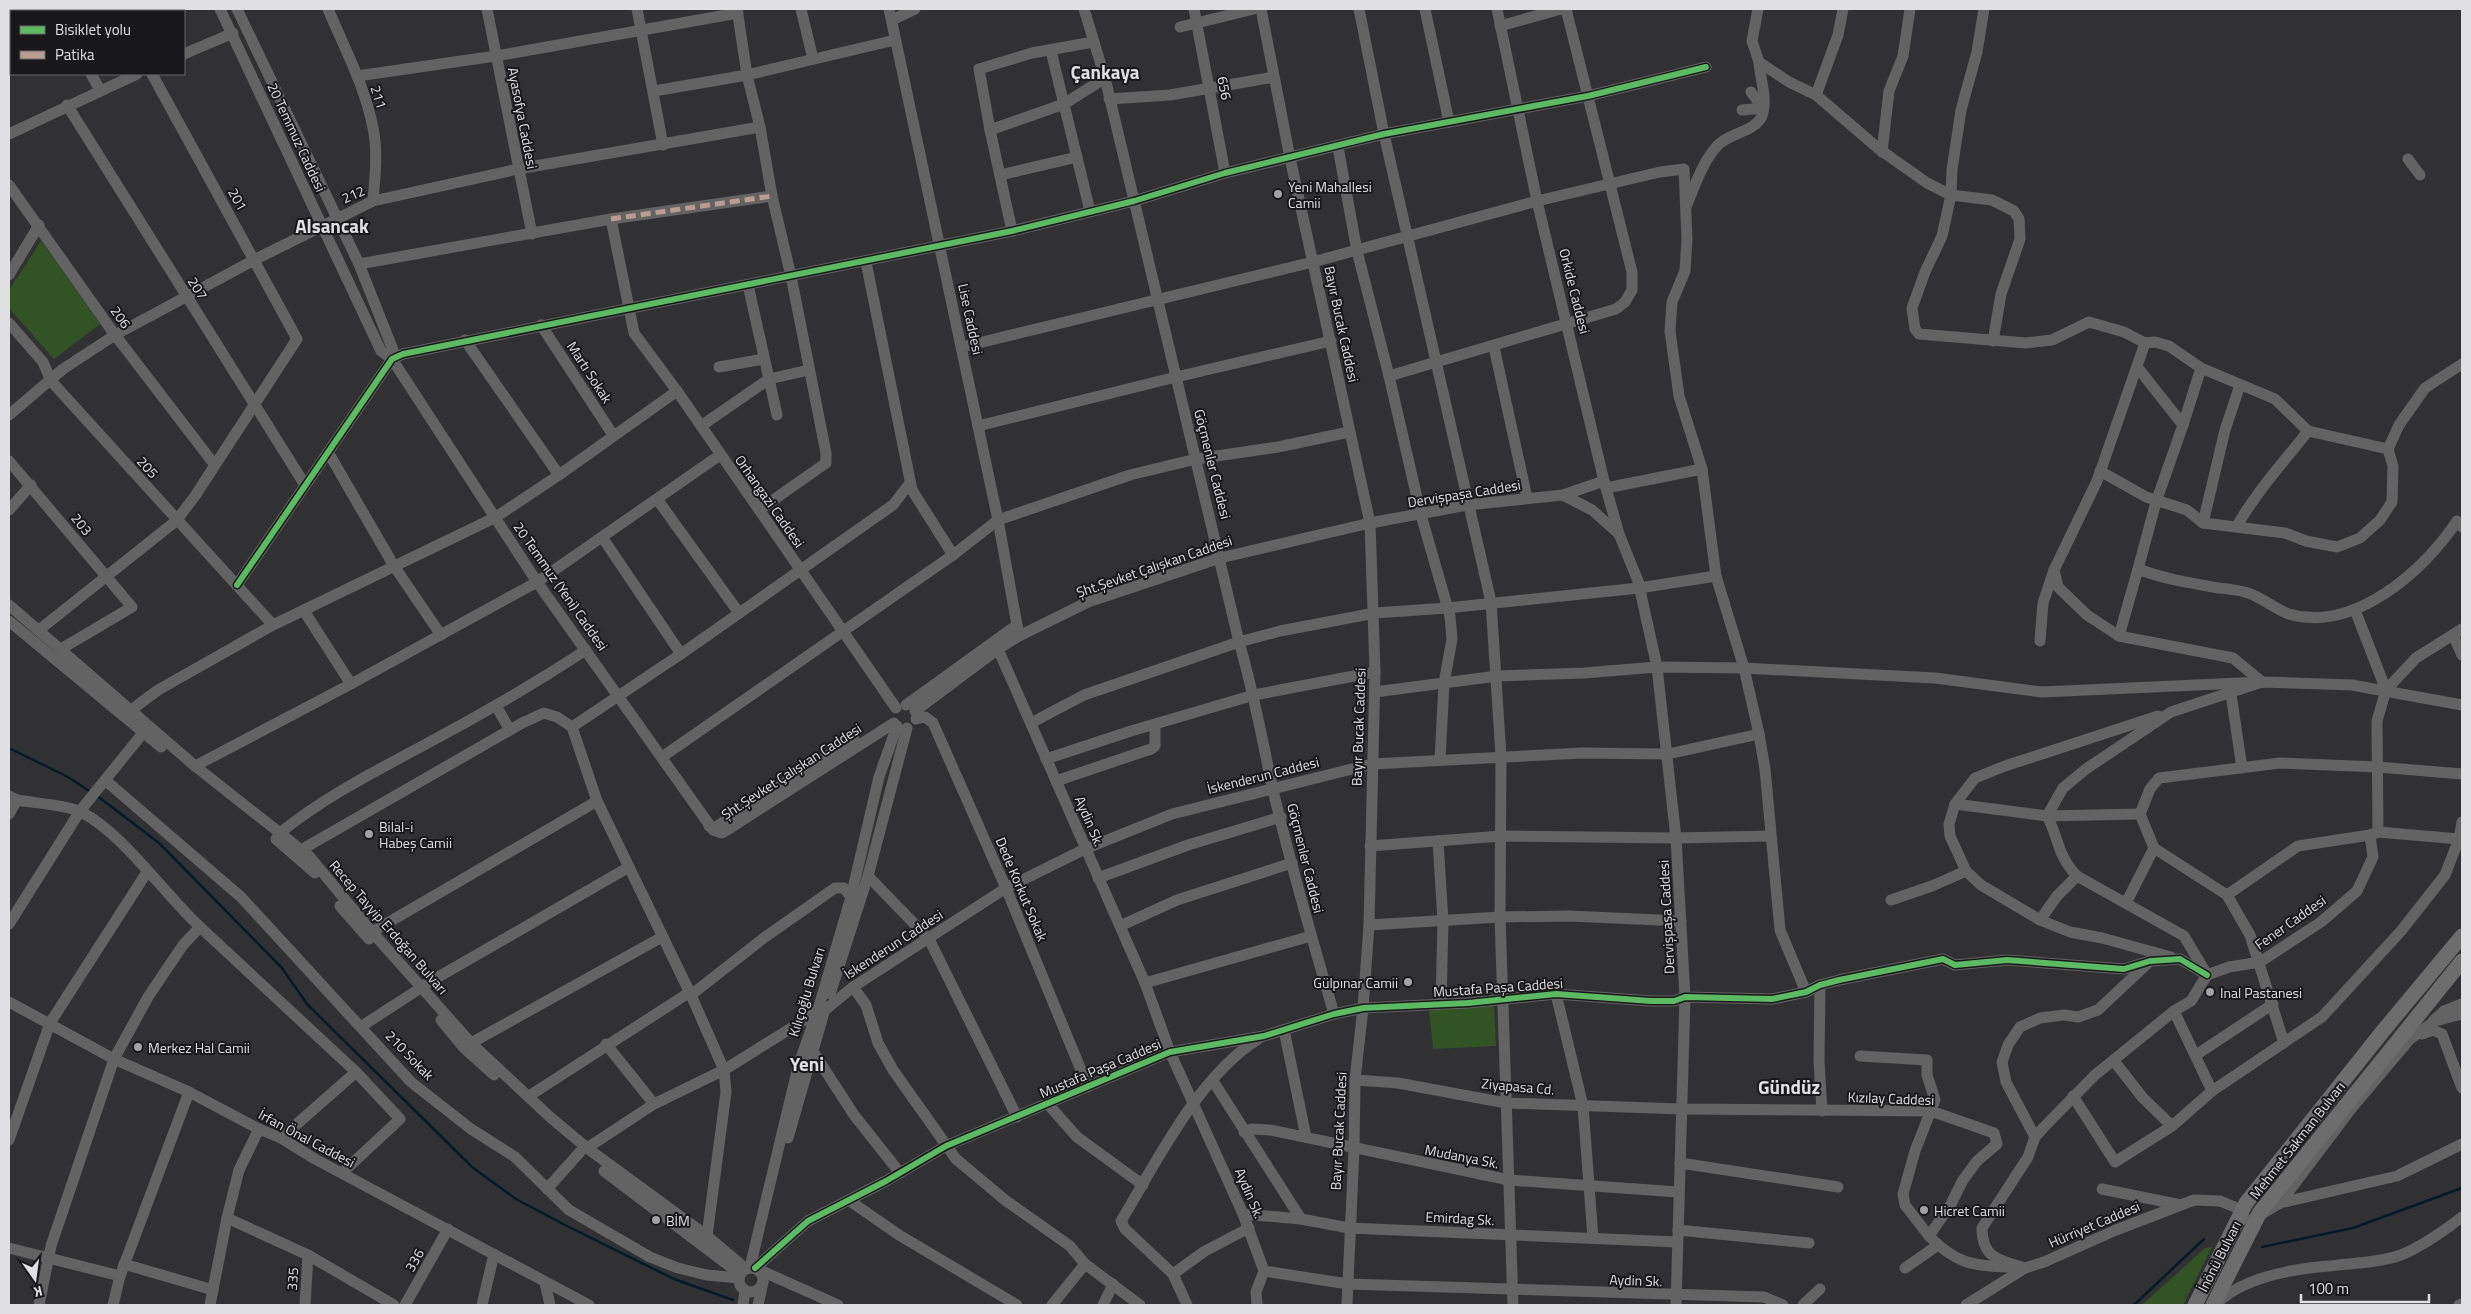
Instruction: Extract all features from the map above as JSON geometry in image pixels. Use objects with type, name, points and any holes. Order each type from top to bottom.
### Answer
[{"type":"main road","name":"Mehmet Sakman Bulvarı","points":[[2242,1210],[2376,1039],[2462,936]]},
{"type":"main road","name":"Mehmet Sakman Bulvarı","points":[[2257,1217],[2460,966]]},
{"type":"main road","name":"İnönü Bulvarı","points":[[2194,1305],[2242,1210]]},
{"type":"main road","name":"İnönü Bulvarı","points":[[2214,1305],[2257,1217]]},
{"type":"street","name":"20 Temmuz Caddesi","points":[[220,9],[233,33],[381,352],[392,360]]},
{"type":"street","name":"20 Temmuz Caddesi","points":[[236,9],[335,219],[359,264],[392,350],[392,360]]},
{"type":"street","name":"211","points":[[328,9],[357,76],[373,128],[375,172],[373,201]]},
{"type":"street","name":"Ayasofya Caddesi","points":[[487,9],[532,234]]},
{"type":"street","points":[[637,9],[663,145]]},
{"type":"street","points":[[801,9],[813,58]]},
{"type":"street","name":"Lise Caddesi","points":[[889,9],[998,520],[1018,631]]},
{"type":"street","points":[[892,20],[915,9]]},
{"type":"street","name":"Göçmenler Caddesi","points":[[1084,9],[1105,78],[1239,642],[1254,695],[1273,788],[1311,936],[1334,1014]]},
{"type":"street","name":"656","points":[[1194,9],[1225,173]]},
{"type":"street","points":[[1180,27],[1254,9]]},
{"type":"street","name":"Bayır Bucak Caddesi","points":[[1261,9],[1290,158],[1370,523],[1375,612],[1375,692],[1369,925],[1355,1080],[1347,1305]]},
{"type":"street","points":[[1360,9],[1384,134],[1437,362],[1467,505],[1491,602],[1501,756],[1500,917],[1513,1305]]},
{"type":"street","points":[[1425,9],[1449,122]]},
{"type":"street","name":"Orkide Caddesi","points":[[1497,9],[1538,201],[1605,484]]},
{"type":"street","points":[[1500,26],[1561,9]]},
{"type":"street","points":[[1388,376],[1494,347],[1616,309],[1625,302],[1632,290],[1632,272],[1612,184],[1566,9]]},
{"type":"street","points":[[1685,211],[1701,171],[1711,153],[1730,136],[1756,123],[1761,117],[1764,102],[1759,62],[1752,42],[1758,9]]},
{"type":"street","points":[[1816,95],[1838,34],[1843,9]]},
{"type":"street","points":[[1882,152],[1889,91],[1903,56],[1910,9]]},
{"type":"street","points":[[1984,9],[1977,52],[1961,110],[1952,170],[1951,195],[1942,236],[1925,272],[1912,308],[1915,330],[1919,334],[1928,337],[2026,343],[2052,340],[2089,322],[2124,332],[2145,344],[2155,342],[2169,346],[2201,368],[2275,400],[2308,430],[2388,449]]},
{"type":"street","points":[[357,76],[496,56],[738,11],[748,75],[760,127],[772,196],[791,276],[826,453],[826,463],[759,510]]},
{"type":"street","points":[[185,54],[233,33]]},
{"type":"street","points":[[654,91],[748,75],[895,40]]},
{"type":"street","points":[[1012,231],[979,69],[1032,53],[1093,42]]},
{"type":"street","points":[[1051,51],[1090,211]]},
{"type":"street","points":[[1759,62],[1790,82],[1816,95],[1882,152],[1927,183],[1951,195],[1992,200],[2014,212],[2019,219],[2020,239],[2002,294],[1993,341]]},
{"type":"street","points":[[238,585],[392,360],[403,354],[465,340],[941,247],[1134,200],[1225,173],[1338,147],[1384,134],[1588,96],[1706,67]]},
{"type":"street","points":[[92,75],[100,90]]},
{"type":"street","points":[[9,134],[67,105],[135,75]]},
{"type":"street","name":"201","points":[[153,75],[297,339],[255,404]]},
{"type":"street","points":[[1109,99],[1170,95],[1274,77]]},
{"type":"street","points":[[990,130],[1064,104],[1105,78]]},
{"type":"street","points":[[1751,92],[1763,108]]},
{"type":"street","name":"207","points":[[67,105],[305,485]]},
{"type":"street","points":[[1742,110],[1763,108]]},
{"type":"street","name":"212","points":[[9,415],[63,369],[115,335],[254,260],[373,201],[518,169],[760,127]]},
{"type":"street","points":[[1338,147],[1357,251],[1421,515],[1447,608],[1452,639],[1444,683],[1440,760]]},
{"type":"street","points":[[1000,175],[1077,157]]},
{"type":"street","points":[[2408,159],[2420,175]]},
{"type":"street","points":[[962,347],[1157,298],[1357,251],[1538,201],[1684,168],[1687,239],[1685,271],[1672,302],[1670,331],[1680,396],[1702,469],[1716,576],[1744,668],[1760,734],[1780,930],[1806,992]]},
{"type":"street","name":"206","points":[[9,185],[115,335],[214,464]]},
{"type":"street","points":[[359,264],[611,219],[772,196]]},
{"type":"street","name":"Orhangazi Caddesi","points":[[611,219],[634,333],[677,391],[720,456],[800,571],[845,631],[903,717]]},
{"type":"street","points":[[9,275],[39,225]]},
{"type":"street","points":[[866,262],[912,490],[953,555]]},
{"type":"street","points":[[748,285],[777,415]]},
{"type":"street","name":"205","points":[[9,323],[43,362],[51,381],[176,521],[238,585],[273,626]]},
{"type":"street","name":"Martı Sokak","points":[[541,325],[613,435]]},
{"type":"street","points":[[465,340],[558,475]]},
{"type":"street","points":[[978,426],[1176,376],[1331,341]]},
{"type":"street","points":[[2040,641],[2043,603],[2054,570],[2100,471],[2145,344]]},
{"type":"street","points":[[1494,347],[1527,498]]},
{"type":"street","points":[[719,366],[764,359]]},
{"type":"street","name":"20 Temmuz (Yeni) Caddesi","points":[[392,360],[537,582],[710,826]]},
{"type":"street","points":[[2100,471],[2156,502],[2187,510],[2203,523],[2285,533],[2306,541],[2338,548],[2360,538],[2380,520],[2392,502],[2393,466],[2388,449],[2399,425],[2425,388],[2462,364]]},
{"type":"street","points":[[2138,368],[2183,425]]},
{"type":"street","points":[[2120,636],[2156,502],[2201,368]]},
{"type":"street","points":[[701,426],[769,380],[809,370]]},
{"type":"street","points":[[2203,523],[2224,430],[2240,385]]},
{"type":"street","points":[[130,711],[158,690],[273,626],[496,517],[677,391]]},
{"type":"street","points":[[39,630],[176,521],[195,496],[214,464],[255,404]]},
{"type":"street","points":[[2237,526],[2252,500],[2268,484],[2308,430]]},
{"type":"street","points":[[662,757],[953,555],[998,520],[1130,475],[1196,459],[1278,447],[1349,432]]},
{"type":"street","points":[[328,452],[394,566],[441,635]]},
{"type":"street","points":[[195,766],[537,582],[720,456]]},
{"type":"street","name":"203","points":[[9,461],[132,607],[61,649]]},
{"type":"street","points":[[1605,484],[1702,469]]},
{"type":"street","points":[[572,727],[620,697],[893,505],[910,483]]},
{"type":"street","name":"Dervişpaşa Caddesi","points":[[1370,523],[1467,505],[1563,495],[1605,484],[1619,534],[1639,588],[1657,667],[1676,838],[1685,997],[1676,1301]]},
{"type":"street","points":[[9,510],[31,485]]},
{"type":"street","name":"Dervişpaşa Caddesi","points":[[1563,495],[1592,510],[1619,534]]},
{"type":"street","points":[[657,499],[739,614]]},
{"type":"street","points":[[2138,569],[2160,577],[2248,593],[2288,613],[2310,618],[2346,614],[2379,598],[2427,560],[2460,521]]},
{"type":"street","name":"Şht.Şevket Çalışkan Caddesi","points":[[710,826],[716,833],[727,830],[903,717],[998,649],[1018,631],[1088,602],[1220,558],[1370,523]]},
{"type":"street","points":[[602,537],[681,654]]},
{"type":"street","points":[[2054,570],[2058,587],[2087,615],[2120,636],[2233,658],[2262,682]]},
{"type":"street","points":[[1030,722],[1084,695],[1239,642],[1375,612],[1447,608],[1639,588],[1716,576]]},
{"type":"street","name":"Recep Tayyip Erdoğan Bulvarı","points":[[9,605],[195,766],[301,850],[372,932],[464,1048],[584,1150],[746,1271]]},
{"type":"street","points":[[2355,610],[2386,690]]},
{"type":"street","points":[[304,611],[350,684]]},
{"type":"street","name":"Recep Tayyip Erdoğan Bulvarı","points":[[9,621],[314,872],[354,924],[471,1043],[584,1150],[707,1236],[746,1271]]},
{"type":"street","points":[[903,717],[1018,631]]},
{"type":"street","points":[[2386,690],[2416,658],[2457,632],[2462,655]]},
{"type":"street","name":"Aydin Sk.","points":[[998,649],[1145,983],[1170,1052],[1243,1214],[1264,1271],[1348,1284],[1512,1290],[1676,1301],[1764,1297],[1783,1305]]},
{"type":"street","points":[[280,833],[298,818],[338,793],[496,706],[586,650]]},
{"type":"street","points":[[1375,692],[1497,676],[1584,673],[1657,667],[1744,668],[1935,678],[2042,692],[2262,682],[2352,685],[2462,705]]},
{"type":"street","points":[[1046,759],[1254,695],[1375,672]]},
{"type":"street","points":[[2207,974],[2180,959],[2102,938],[2070,932],[2040,920],[1981,885],[1966,871],[1950,836],[1949,824],[1955,804],[1975,778],[2005,766],[2231,694],[2262,682]]},
{"type":"street","name":"Fener Caddesi","points":[[2207,974],[2229,967],[2260,962],[2321,922],[2357,891],[2373,857],[2378,767],[2377,720],[2386,690]]},
{"type":"street","points":[[2231,694],[2242,768]]},
{"type":"street","points":[[496,706],[510,730]]},
{"type":"street","points":[[2047,816],[2063,788],[2086,769],[2171,712]]},
{"type":"street","points":[[301,850],[510,730],[544,714],[557,717],[572,727],[597,801],[690,993],[724,1070],[726,1092],[707,1236]]},
{"type":"street","name":"Kılıçoğlu Bulvarı","points":[[746,1271],[798,1066],[821,1011],[868,876],[903,717]]},
{"type":"street","name":"Kılıçoğlu Bulvarı","points":[[746,1271],[814,1054],[821,1011],[880,778],[903,717]]},
{"type":"street","name":"Dede Korkut Sokak","points":[[903,717],[925,717],[933,723],[1006,888],[1088,1087]]},
{"type":"street","points":[[1056,782],[1151,749],[1155,746],[1155,724]]},
{"type":"street","points":[[9,924],[80,811],[143,733]]},
{"type":"street","name":"İskenderun Caddesi","points":[[547,1189],[584,1150],[654,1104],[724,1070],[821,1011],[853,987],[1006,888],[1085,849],[1172,814],[1372,764],[1582,753],[1668,754],[1760,734]]},
{"type":"street","points":[[2284,1043],[2250,935],[2227,895],[2154,848],[2140,814],[2150,789],[2159,778],[2280,763],[2378,767],[2462,774]]},
{"type":"street","name":"210 Sokak","points":[[106,780],[241,897],[362,1026],[411,1082],[471,1129],[515,1157],[569,1210],[650,1257],[678,1268],[707,1276],[746,1271]]},
{"type":"street","points":[[9,814],[13,798],[80,811],[98,822],[180,909],[356,1072],[400,1119],[342,1173]]},
{"type":"street","points":[[372,932],[597,801]]},
{"type":"street","points":[[1955,804],[2047,816],[2140,814]]},
{"type":"street","points":[[2047,816],[2053,828],[2059,852],[2077,876],[2184,936],[2207,974]]},
{"type":"street","points":[[1098,878],[1188,845],[1281,817]]},
{"type":"street","points":[[2073,1096],[2115,1162],[2172,1126],[2212,1092],[2322,1017],[2401,931],[2446,875],[2459,839],[2462,822]]},
{"type":"street","points":[[2227,895],[2298,846],[2374,834],[2459,839]]},
{"type":"street","points":[[1370,846],[1502,836],[1676,838],[1771,836]]},
{"type":"street","points":[[1438,841],[1443,921],[1441,1003]]},
{"type":"street","points":[[2126,902],[2154,848]]},
{"type":"street","points":[[1120,926],[1177,900],[1292,863]]},
{"type":"street","points":[[362,1026],[418,989],[629,867]]},
{"type":"street","points":[[1891,900],[1932,886],[1966,871]]},
{"type":"street","points":[[9,1140],[50,1023],[147,872]]},
{"type":"street","points":[[868,876],[929,939],[1017,1117]]},
{"type":"street","points":[[2040,920],[2057,896],[2077,876]]},
{"type":"street","points":[[529,1096],[606,1044],[690,993],[835,888],[844,888],[851,898]]},
{"type":"street","points":[[1369,925],[1500,917],[1569,916],[1681,921]]},
{"type":"street","points":[[39,1305],[48,1257],[114,1058],[148,997],[183,946],[200,927]]},
{"type":"street","points":[[1145,983],[1311,936]]},
{"type":"street","points":[[471,1043],[662,937]]},
{"type":"street","name":"Mustafa Paşa Caddesi","points":[[746,1271],[808,1221],[850,1201],[946,1146],[1170,1052],[1264,1036],[1334,1014],[1363,1008],[1468,1003],[1556,994],[1650,1001],[1674,1001],[1685,997],[1772,999],[1806,992],[1820,986],[1943,959],[1955,966],[2007,960],[2124,969],[2150,961],[2180,959]]},
{"type":"street","points":[[2036,1138],[2006,1082],[2002,1062],[2008,1045],[2020,1027],[2040,1018],[2064,1015],[2078,1017],[2098,1010],[2150,961]]},
{"type":"street","points":[[2025,1268],[1995,1259],[1986,1249],[1982,1239],[1982,1228],[2028,1157],[2036,1138],[2073,1096],[2174,1011],[2191,1001],[2207,974]]},
{"type":"street","points":[[1820,986],[1819,1061],[1822,1111]]},
{"type":"street","points":[[853,987],[866,1004],[878,1043],[893,1070],[956,1159],[1004,1200],[1070,1246],[1085,1264],[1140,1305]]},
{"type":"street","points":[[1556,994],[1583,1106],[1593,1238]]},
{"type":"street","name":"İrfan Önal Caddesi","points":[[9,1002],[114,1058],[189,1092],[259,1130],[281,1138],[342,1173],[589,1305]]},
{"type":"street","points":[[2196,1055],[2273,1004]]},
{"type":"street","points":[[2280,1203],[2351,1109],[2410,1039],[2444,1011],[2462,1004]]},
{"type":"street","points":[[2174,1011],[2212,1092]]},
{"type":"street","points":[[2410,1039],[2435,1021],[2462,1014]]},
{"type":"street","points":[[1284,1030],[1306,1137]]},
{"type":"street","points":[[2410,1039],[2433,1030],[2442,1034],[2462,1088]]},
{"type":"street","points":[[1187,1305],[1173,1274],[1125,1229],[1121,1221],[1176,1128],[1194,1104],[1213,1080],[1244,1048],[1264,1036]]},
{"type":"street","points":[[606,1044],[654,1104]]},
{"type":"street","points":[[814,1054],[854,1115],[900,1173]]},
{"type":"street","points":[[1860,1056],[1927,1060],[1927,1075],[1935,1100],[1915,1151],[1903,1194],[1905,1205],[1929,1236],[1938,1245],[1964,1262],[1979,1266],[2025,1268]]},
{"type":"street","points":[[2114,1061],[2143,1098],[2172,1126]]},
{"type":"street","points":[[281,1138],[356,1072]]},
{"type":"street","points":[[1213,1080],[1244,1132],[1301,1219]]},
{"type":"street","name":"Ziyapasa Cd.","points":[[1355,1080],[1398,1083],[1506,1103],[1681,1109]]},
{"type":"street","points":[[113,1305],[124,1264],[189,1092]]},
{"type":"street","points":[[1048,1103],[1077,1137],[1143,1185]]},
{"type":"street","name":"Kızılay Caddesi","points":[[1681,1109],[1931,1111],[1994,1133],[1997,1144],[1977,1161],[1963,1180],[1951,1204],[1929,1236]]},
{"type":"street","name":"Mudanya Sk.","points":[[1244,1132],[1252,1129],[1306,1137],[1354,1150],[1509,1180],[1678,1192]]},
{"type":"street","points":[[210,1305],[226,1218],[239,1170],[259,1130]]},
{"type":"street","points":[[2257,1217],[2280,1203],[2397,1176],[2462,1144]]},
{"type":"street","points":[[1680,1163],[1838,1187]]},
{"type":"street","points":[[2102,1189],[2181,1205]]},
{"type":"street","name":"Hürriyet Caddesi","points":[[1966,1305],[2025,1268],[2044,1262],[2116,1230],[2194,1200],[2220,1201],[2242,1210]]},
{"type":"street","points":[[850,1201],[899,1235],[1017,1305]]},
{"type":"street","name":"Mehmet Sakman Bulvarı","points":[[2242,1210],[2248,1205],[2253,1206],[2258,1212],[2257,1217]]},
{"type":"street","name":"Emirdag Sk.","points":[[1243,1214],[1301,1219],[1349,1228],[1593,1238],[1678,1236],[1809,1244]]},
{"type":"street","points":[[2214,1305],[2232,1292],[2266,1278],[2296,1270],[2402,1255],[2462,1217]]},
{"type":"street","points":[[226,1218],[308,1255],[394,1305]]},
{"type":"street","points":[[1173,1274],[1205,1251],[1248,1228]]},
{"type":"street","name":"336","points":[[405,1305],[448,1230]]},
{"type":"street","points":[[1905,1268],[1938,1245]]},
{"type":"street","points":[[9,1248],[120,1276]]},
{"type":"street","points":[[482,1305],[494,1254]]},
{"type":"street","name":"335","points":[[305,1305],[308,1255]]},
{"type":"street","points":[[124,1264],[213,1290]]},
{"type":"street","points":[[1052,1305],[1085,1264]]},
{"type":"street","points":[[746,1271],[740,1286],[745,1290],[757,1290],[763,1282]]},
{"type":"street","points":[[746,1271],[762,1274],[762,1304]]},
{"type":"street","points":[[746,1271],[838,1305]]},
{"type":"street","points":[[1256,1305],[1256,1292],[1264,1271]]},
{"type":"street","points":[[545,1283],[550,1305]]},
{"type":"street","points":[[1103,1305],[1113,1284]]},
{"type":"street","points":[[1803,1305],[1820,1289]]},
{"type":"street","points":[[743,1305],[745,1290]]},
{"type":"green space","points":[[41,241],[100,324],[54,359],[9,308],[9,290]]},
{"type":"green space","points":[[1494,1006],[1496,1046],[1433,1049],[1429,1009]]},
{"type":"green space","points":[[2212,1247],[2183,1305],[2142,1305],[2205,1248]]},
{"type":"waterway","points":[[9,748],[68,777],[91,792]]},
{"type":"waterway","points":[[96,795],[159,843],[282,968],[307,1004],[472,1167],[516,1199],[565,1225],[674,1279],[733,1300]]},
{"type":"waterway","points":[[2262,1247],[2353,1228],[2462,1188]]},
{"type":"waterway","points":[[2134,1305],[2204,1239]]},
{"type":"marked path","points":[[611,219],[772,196]]},
{"type":"cycle path","points":[[237,585],[392,359],[403,354],[1012,231],[1134,201],[1225,173],[1384,134],[1588,96],[1706,67]]},
{"type":"cycle path","points":[[755,1268],[808,1221],[886,1181],[946,1146],[1170,1052],[1264,1036],[1334,1014],[1363,1008],[1468,1003],[1556,994],[1651,1001],[1674,1001],[1685,997],[1772,999],[1806,992],[1820,985],[1839,980],[1943,959],[1955,965],[2007,960],[2124,969],[2150,961],[2180,959],[2207,975]]},
{"type":"place","name":"Yeni Mahallesi Camii","points":[[1278,194]]},
{"type":"place","name":"Bilal-i Habeş Camii","points":[[369,834]]},
{"type":"place","name":"Gülpınar Camii","points":[[1408,982]]},
{"type":"place","name":"Inal Pastanesi","points":[[2210,992]]},
{"type":"place","name":"Merkez Hal Camii","points":[[138,1047]]},
{"type":"place","name":"Hicret Camii","points":[[1924,1210]]},
{"type":"place","name":"BİM","points":[[656,1220]]},
{"type":"district","name":"Çankaya","points":[[1105,71]]},
{"type":"district","name":"Alsancak","points":[[332,225]]},
{"type":"district","name":"Yeni","points":[[807,1063]]},
{"type":"district","name":"Gündüz","points":[[1789,1086]]}]
